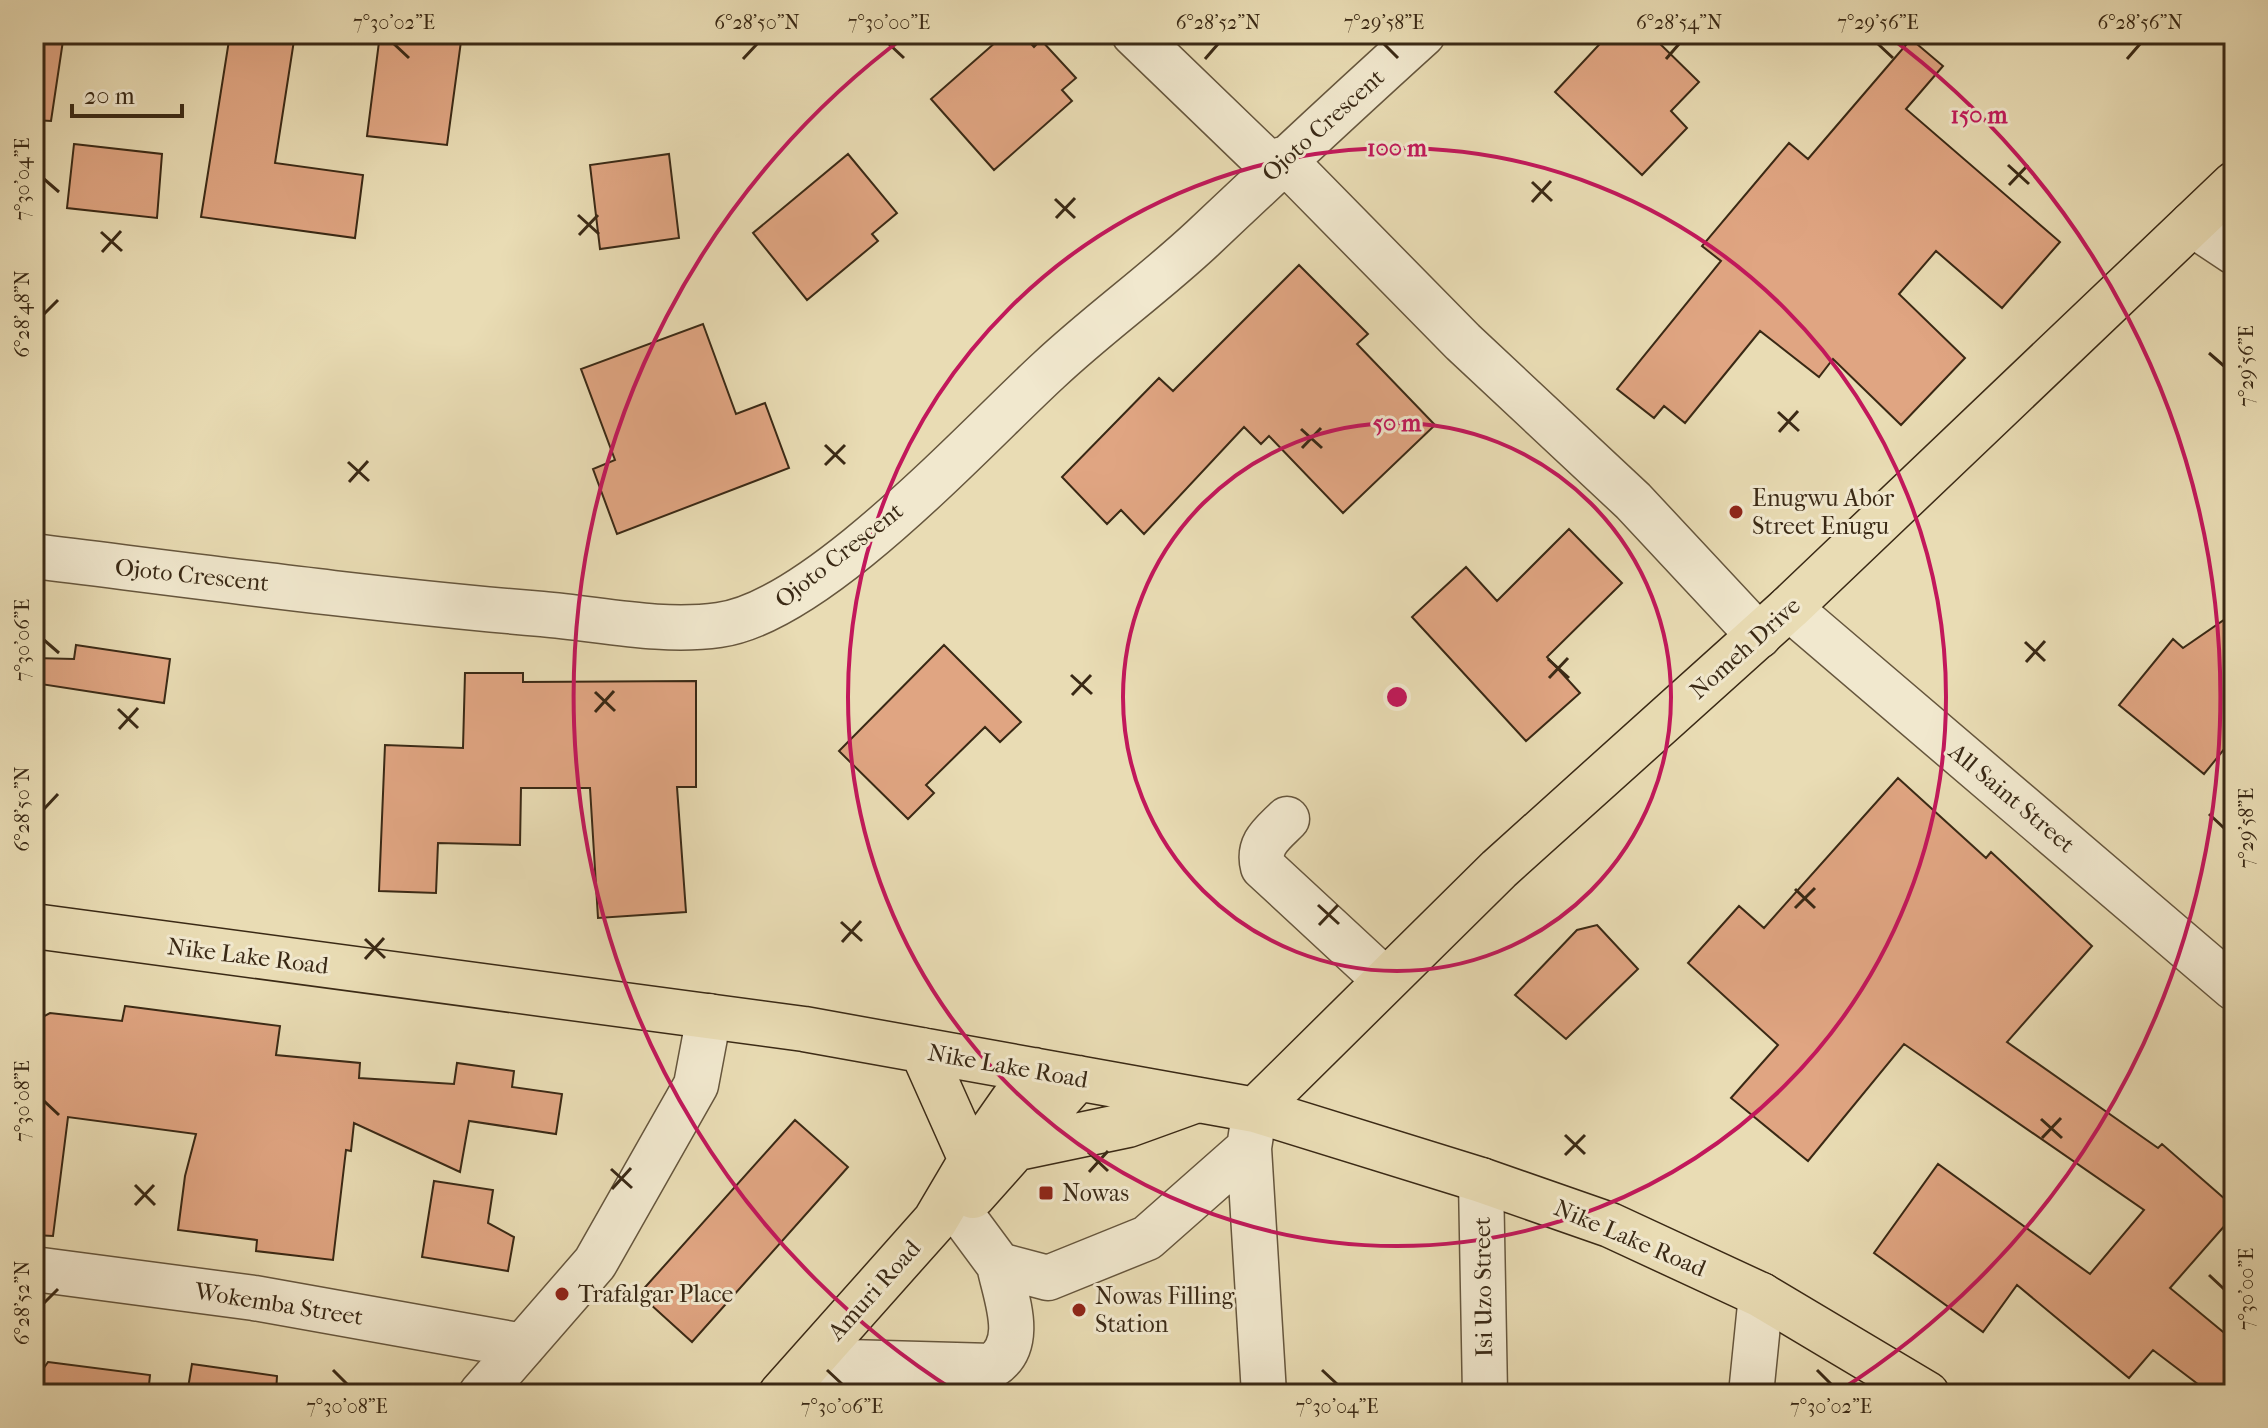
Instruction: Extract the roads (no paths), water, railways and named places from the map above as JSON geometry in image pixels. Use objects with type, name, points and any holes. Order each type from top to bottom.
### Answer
[{"type":"main road","name":"Nomeh Drive","points":[[1252,1129],[1385,980],[1511,858],[1774,622],[2234,184]]},
{"type":"main road","name":"Nike Lake Road","points":[[34,926],[709,1016],[922,1050],[1198,1100],[1252,1129],[1481,1180],[1610,1225],[1761,1295],[1927,1394]]},
{"type":"main road","points":[[922,1050],[971,1160]]},
{"type":"main road","name":"Amuri Road","points":[[947,1216],[971,1160],[1034,1070]]},
{"type":"main road","name":"Amuri Road","points":[[781,1394],[947,1216],[1018,1148],[1078,1078]]},
{"type":"main road","points":[[1018,1148],[1128,1125],[1198,1100]]},
{"type":"street","name":"All Saint Street","points":[[1134,34],[1278,164],[1633,501],[1774,622],[2234,988]]},
{"type":"street","name":"Ojoto Crescent","points":[[34,556],[621,624],[675,628],[721,625],[747,619],[795,596],[871,535],[1050,369],[1202,238],[1278,164],[1423,34]]},
{"type":"street","points":[[2192,224],[2234,252]]},
{"type":"street","points":[[1287,819],[1263,843],[1260,856],[1263,867],[1385,980]]},
{"type":"street","points":[[481,1394],[595,1263],[696,1085],[709,1016]]},
{"type":"street","points":[[947,1216],[999,1265],[1048,1278],[1147,1238],[1252,1129]]},
{"type":"street","points":[[1252,1129],[1264,1394]]},
{"type":"street","name":"Isi Uzo Street","points":[[1481,1180],[1485,1394]]},
{"type":"street","points":[[811,1361],[992,1366],[1007,1357],[1013,1340],[999,1265]]},
{"type":"street","name":"Wokemba Street","points":[[34,1269],[254,1298],[523,1346]]},
{"type":"street","points":[[1751,1394],[1761,1295]]},
{"type":"place","name":"Enugwu Abor Street Enugu","points":[[1736,512]]},
{"type":"place","name":"Nowas","points":[[1046,1193]]},
{"type":"place","name":"Trafalgar Place","points":[[562,1294]]},
{"type":"place","name":"Nowas Filling Station","points":[[1079,1310]]}]
